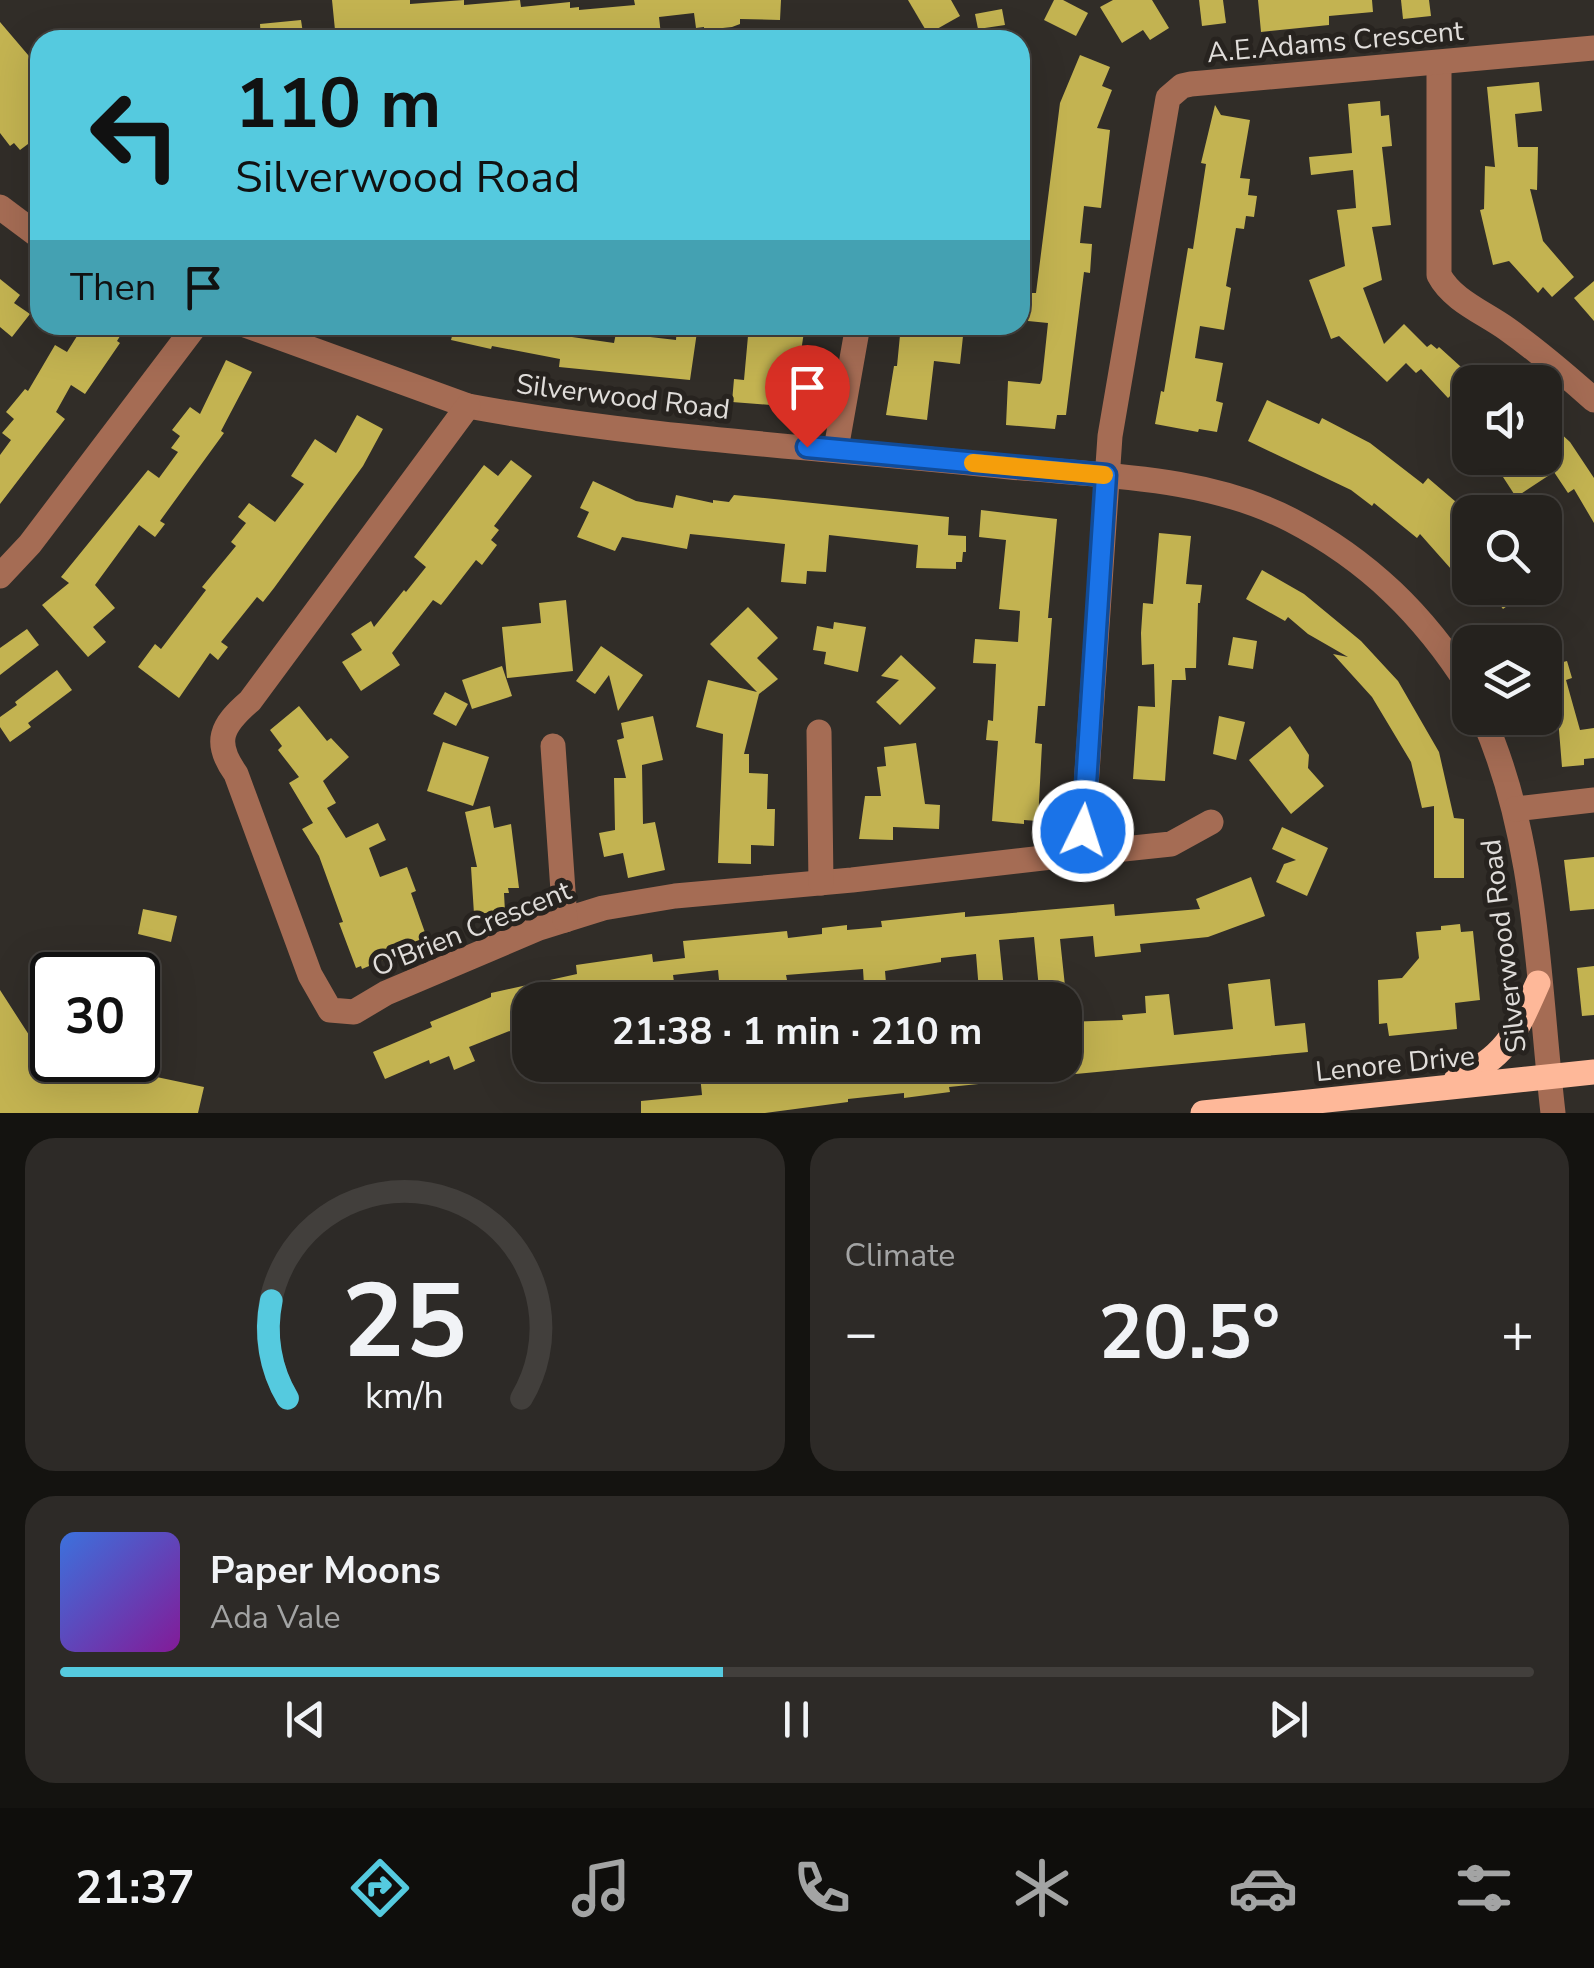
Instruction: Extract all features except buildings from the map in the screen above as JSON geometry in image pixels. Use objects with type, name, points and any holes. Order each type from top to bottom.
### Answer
[{"type":"main road","points":[[1438,1088],[1480,1069],[1515,1036],[1538,983]]},
{"type":"main road","name":"Lenore Drive","points":[[1203,1113],[1594,1072]]},
{"type":"street","name":"A.E.Adams Crescent","points":[[1106,475],[1168,98],[1182,86],[1192,84],[1594,48]]},
{"type":"street","points":[[1439,63],[1439,275],[1448,292],[1507,328],[1554,363],[1594,400]]},
{"type":"street","points":[[0,207],[30,230]]},
{"type":"street","points":[[0,576],[30,544],[188,335]]},
{"type":"street","name":"Silverwood Road","points":[[273,335],[468,406],[587,427],[1106,475],[1199,489],[1244,501],[1289,518],[1355,558],[1425,622],[1452,662]]},
{"type":"street","points":[[836,449],[856,335]]},
{"type":"street","name":"O'Brien Crescent","points":[[468,406],[250,701],[232,717],[222,737],[223,756],[236,774],[310,975],[330,1010],[354,1012],[386,993],[602,908],[661,898],[1172,844],[1211,822]]},
{"type":"street","points":[[1086,853],[1083,831],[1106,475]]},
{"type":"street","points":[[819,732],[820,884]]},
{"type":"street","name":"Silverwood Road","points":[[1491,735],[1516,809],[1553,1113]]},
{"type":"street","points":[[553,746],[564,920]]},
{"type":"street","points":[[1516,809],[1594,800]]},
{"type":"slow traffic","points":[[973,463],[1104,475]]},
{"type":"route","points":[[807,447],[1106,475],[1083,831]]}]
